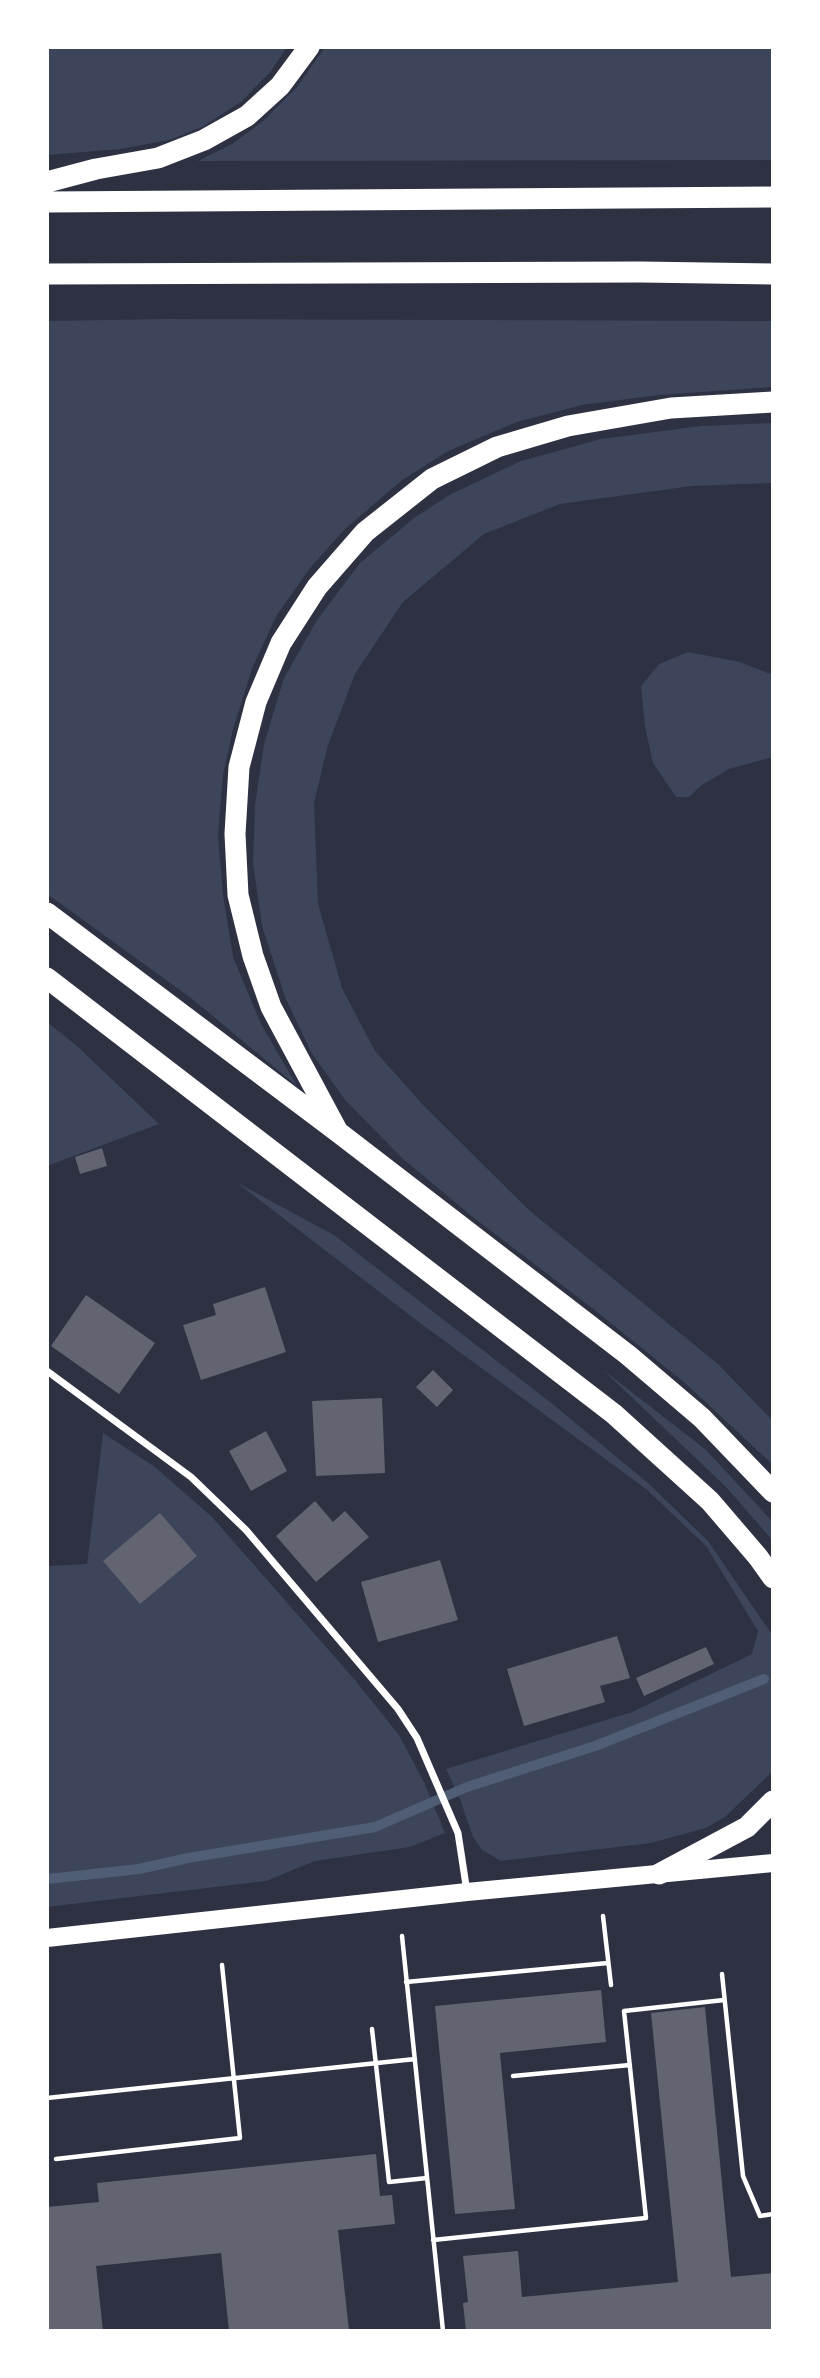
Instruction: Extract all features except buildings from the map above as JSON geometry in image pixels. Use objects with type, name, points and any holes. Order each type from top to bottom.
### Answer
[{"type":"highway","points":[[47,182],[96,169],[158,158],[204,140],[247,116],[280,86],[309,47]]},
{"type":"highway","points":[[47,202],[773,197]]},
{"type":"highway","points":[[47,274],[773,274]]},
{"type":"highway","points":[[338,1132],[271,1007],[253,956],[238,895],[234,834],[239,767],[256,702],[281,643],[317,587],[365,532],[432,479],[497,447],[568,426],[671,408],[773,402]]},
{"type":"highway","points":[[47,913],[628,1355],[702,1418],[773,1492]]},
{"type":"highway","points":[[47,978],[614,1414],[710,1502],[758,1557],[772,1578]]},
{"type":"highway","points":[[659,1874],[747,1827],[773,1801]]},
{"type":"main road","points":[[47,1938],[467,1892],[773,1863]]},
{"type":"street","points":[[47,1371],[191,1477],[247,1530],[398,1709],[417,1738],[458,1833],[467,1892]]},
{"type":"path","points":[[603,1916],[611,1985]]},
{"type":"path","points":[[402,1936],[443,2331]]},
{"type":"path","points":[[407,1982],[608,1963]]},
{"type":"path","points":[[56,2159],[240,2138],[222,1965]]},
{"type":"path","points":[[722,1975],[743,2176],[760,2216],[773,2214]]},
{"type":"path","points":[[433,2240],[646,2218],[624,2011],[724,2000]]},
{"type":"path","points":[[372,2029],[389,2182],[427,2178]]},
{"type":"path","points":[[47,2098],[415,2059]]},
{"type":"path","points":[[513,2076],[630,2065]]},
{"type":"shaded area","points":[[47,47],[287,47],[271,71],[241,102],[202,127],[169,140],[121,149],[47,155]]},
{"type":"shaded area","points":[[325,47],[773,47],[773,160],[198,161],[232,144],[263,121],[297,87]]},
{"type":"shaded area","points":[[47,321],[773,321],[773,387],[659,395],[582,405],[517,422],[448,451],[401,481],[345,529],[310,568],[277,615],[253,666],[233,729],[223,775],[218,835],[223,895],[233,957],[261,1024],[297,1086],[191,998],[47,894]]},
{"type":"shaded area","points":[[773,423],[773,483],[692,486],[560,504],[484,534],[403,602],[355,674],[328,745],[314,803],[318,904],[342,988],[375,1051],[425,1107],[530,1211],[718,1364],[773,1421],[773,1465],[685,1383],[474,1218],[402,1158],[345,1100],[311,1052],[285,997],[262,926],[253,863],[255,805],[264,744],[284,678],[317,620],[360,563],[414,518],[451,494],[521,461],[601,439],[701,426]]},
{"type":"shaded area","points":[[688,652],[740,662],[773,675],[773,757],[729,769],[702,785],[689,797],[676,797],[653,763],[645,727],[641,686],[659,664]]},
{"type":"shaded area","points":[[47,1022],[77,1046],[159,1124],[47,1166]]},
{"type":"shaded area","points":[[236,1182],[334,1235],[550,1402],[647,1482],[708,1541],[773,1636],[773,1771],[725,1817],[706,1828],[651,1843],[501,1861],[482,1850],[473,1837],[446,1769],[632,1712],[752,1654],[758,1631],[706,1546],[646,1489],[420,1323]]},
{"type":"shaded area","points":[[602,1369],[705,1449],[773,1522],[773,1541],[727,1488]]},
{"type":"shaded area","points":[[103,1433],[155,1467],[212,1517],[355,1680],[399,1735],[424,1782],[445,1833],[410,1847],[315,1861],[266,1881],[47,1907],[47,1566],[87,1564]]},
{"type":"waterway","points":[[47,1879],[139,1869],[188,1858],[375,1827],[467,1787],[595,1746],[764,1679]]}]
